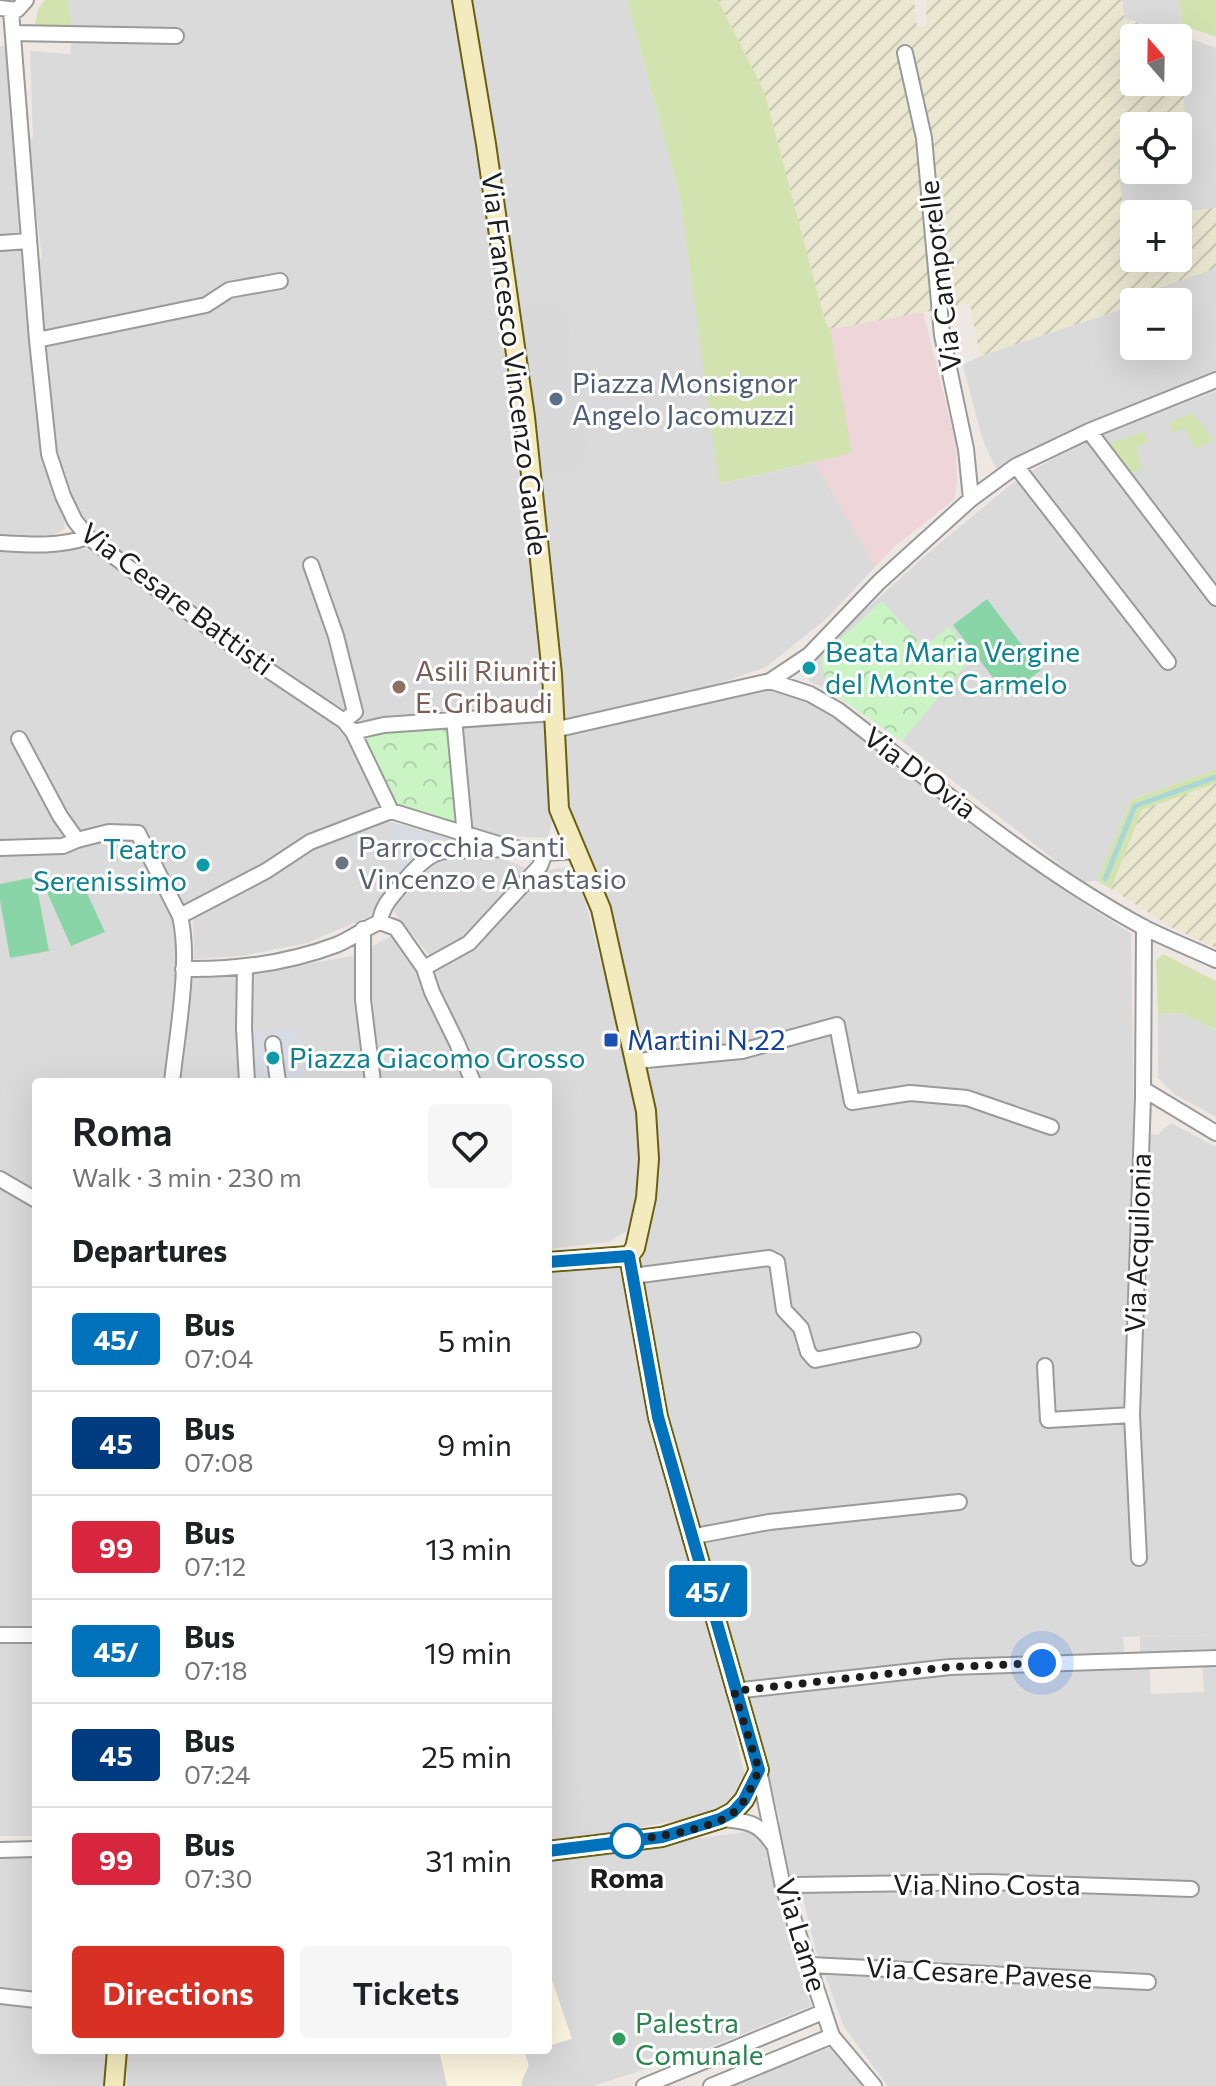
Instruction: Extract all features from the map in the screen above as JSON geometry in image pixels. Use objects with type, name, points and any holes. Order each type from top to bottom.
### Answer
[{"type":"street","points":[[6,10],[22,6],[26,0]]},
{"type":"street","name":"Via Francesco Vincenzo Gaude","points":[[462,0],[525,417],[552,674],[559,809],[601,909],[646,1111],[649,1159],[646,1198],[641,1228],[629,1256]]},
{"type":"street","name":"Via Cesare Battisti","points":[[6,10],[13,33],[49,454],[63,496],[75,521],[88,537],[247,656],[349,727]]},
{"type":"street","points":[[13,33],[176,36]]},
{"type":"street","name":"Via Camporelle","points":[[905,53],[924,138],[942,335],[966,449],[971,499]]},
{"type":"street","points":[[0,243],[29,241]]},
{"type":"street","points":[[37,340],[206,305],[229,290],[280,281]]},
{"type":"street","points":[[349,727],[454,718],[554,722],[770,681],[809,655],[879,582],[971,499],[1016,466],[1089,431],[1216,380]]},
{"type":"street","points":[[1089,431],[1216,598]]},
{"type":"street","points":[[1016,466],[1168,662]]},
{"type":"street","points":[[0,543],[49,545],[88,537]]},
{"type":"street","points":[[311,565],[336,636],[355,712],[349,727],[391,811]]},
{"type":"street","name":"Via D'Ovia","points":[[770,681],[810,694],[838,710],[1020,848],[1144,927],[1216,960]]},
{"type":"street","points":[[454,718],[465,836]]},
{"type":"street","points":[[19,739],[60,816],[77,840]]},
{"type":"street","points":[[180,916],[266,871],[310,842],[391,811],[505,846],[545,853],[577,851]]},
{"type":"street","points":[[0,848],[63,846],[109,832],[138,833],[180,916],[183,928],[183,969],[172,1078]]},
{"type":"street","points":[[380,922],[384,906],[417,865],[430,855],[454,848],[486,850],[505,846]]},
{"type":"street","points":[[424,968],[469,943],[540,866],[545,853]]},
{"type":"street","points":[[183,969],[245,966],[297,957],[339,944],[380,922],[396,928],[424,968],[471,1078]]},
{"type":"street","name":"Via Acquilonia","points":[[1139,1558],[1132,1415],[1143,1089],[1144,927]]},
{"type":"street","points":[[363,929],[363,1000],[373,1078]]},
{"type":"street","points":[[245,966],[247,1078]]},
{"type":"street","points":[[636,1061],[742,1051],[837,1025],[852,1102],[910,1093],[967,1098],[1051,1127]]},
{"type":"street","points":[[273,1044],[277,1078]]},
{"type":"street","points":[[1143,1089],[1216,1133]]},
{"type":"street","points":[[0,1179],[32,1198]]},
{"type":"street","points":[[552,1262],[629,1256],[658,1417],[759,1770],[744,1800],[733,1812],[720,1819],[662,1837],[552,1851]]},
{"type":"street","points":[[633,1276],[769,1258],[777,1262],[784,1310],[801,1328],[808,1352],[815,1360],[913,1340]]},
{"type":"street","points":[[1045,1366],[1048,1420],[1132,1415]]},
{"type":"street","points":[[690,1537],[769,1522],[959,1502]]},
{"type":"street","points":[[0,1635],[32,1635]]},
{"type":"street","points":[[734,1691],[950,1667],[1216,1658]]},
{"type":"street","name":"Via Lame","points":[[759,1770],[783,1887],[823,2012],[832,2036],[874,2086]]},
{"type":"street","points":[[720,1819],[759,1826],[777,1851]]},
{"type":"street","points":[[0,1850],[32,1849]]},
{"type":"street","name":"Via Nino Costa","points":[[783,1887],[988,1882],[1191,1889]]},
{"type":"street","name":"Via Cesare Pavese","points":[[810,1965],[1148,1982]]},
{"type":"street","points":[[0,1996],[32,2000]]},
{"type":"street","points":[[644,2086],[823,2012]]},
{"type":"street","points":[[711,2086],[832,2036]]},
{"type":"street","points":[[114,2086],[117,2054]]},
{"type":"shaded area","points":[[68,0],[455,0],[481,149],[552,709],[364,721],[268,665],[136,562],[93,534],[75,510],[57,469],[38,266],[42,257],[27,140],[33,138],[30,51],[70,54],[72,25]]},
{"type":"shaded area","points":[[473,0],[627,0],[680,197],[720,484],[814,462],[876,566],[826,619],[766,667],[686,695],[562,725],[546,589],[553,583],[535,418]]},
{"type":"shaded area","points":[[718,0],[914,0],[917,27],[927,27],[926,0],[1122,0],[1124,18],[1144,24],[1120,24],[1120,96],[1184,96],[1184,112],[1120,112],[1120,162],[1117,163],[1122,200],[1120,272],[1192,272],[1192,211],[1216,208],[1216,268],[1158,288],[1120,288],[1120,310],[980,356],[970,304],[830,329],[825,321],[764,91]]},
{"type":"shaded area","points":[[1122,0],[1179,0],[1182,24],[1144,24],[1124,18]]},
{"type":"shaded area","points":[[1192,39],[1216,48],[1216,208],[1192,211],[1192,200],[1122,200],[1117,163],[1120,162],[1120,184],[1192,184],[1192,112],[1184,112],[1184,96],[1192,96]]},
{"type":"shaded area","points":[[0,46],[10,46],[26,256],[64,507],[65,529],[47,538],[0,536]]},
{"type":"shaded area","points":[[1216,268],[1216,372],[1058,436],[996,469],[982,438],[963,365],[980,356],[1120,310],[1120,360],[1192,360],[1192,288],[1158,288]]},
{"type":"shaded area","name":"Piazza Monsignor Angelo Jacomuzzi","points":[[564,299],[590,468],[542,477],[519,308]]},
{"type":"shaded area","points":[[923,312],[956,444],[957,484],[954,500],[896,545],[876,566],[814,462],[851,453],[830,329]]},
{"type":"shaded area","points":[[1216,391],[1216,769],[1131,800],[1097,881],[1083,882],[902,741],[827,689],[810,682],[804,669],[812,657],[934,548],[1014,482],[1079,443]]},
{"type":"shaded area","points":[[0,547],[102,550],[321,710],[346,738],[382,810],[173,909],[178,922],[178,960],[166,1078],[32,1078],[32,1190],[0,1170]]},
{"type":"shaded area","points":[[768,685],[803,699],[841,723],[1087,906],[1131,933],[1134,1132],[1157,1135],[1171,1123],[1216,1147],[1216,1635],[1123,1637],[1125,1657],[954,1663],[932,1660],[741,1683],[664,1410],[640,1283],[643,1243],[655,1209],[652,1179],[660,1175],[654,1121],[657,1118],[629,1008],[613,910],[577,836],[563,799],[562,734]]},
{"type":"shaded area","points":[[547,714],[554,813],[548,838],[477,835],[384,728]]},
{"type":"shaded area","points":[[1216,783],[1216,948],[1173,928],[1111,889],[1142,810]]},
{"type":"shaded area","points":[[386,821],[497,847],[501,857],[530,870],[471,936],[434,961],[393,911],[375,914],[307,943],[242,956],[194,959],[193,915],[325,838]]},
{"type":"shaded area","points":[[392,826],[497,849],[497,856],[470,857],[426,867],[402,884]]},
{"type":"shaded area","points":[[556,868],[571,868],[578,873],[638,1108],[643,1156],[637,1205],[626,1232],[608,1242],[552,1249],[552,1078],[481,1078],[477,1062],[441,999],[431,971],[539,874]]},
{"type":"shaded area","points":[[392,936],[420,973],[468,1078],[175,1078],[188,975],[251,974],[352,956]]},
{"type":"shaded area","points":[[1181,1013],[1216,1030],[1216,1117],[1174,1094],[1158,1078],[1158,1014]]},
{"type":"shaded area","name":"Piazza Giacomo Grosso","points":[[299,1026],[305,1078],[245,1078],[241,1035]]},
{"type":"shaded area","points":[[0,1182],[32,1201],[32,1836],[0,1836]]},
{"type":"shaded area","points":[[627,1262],[664,1471],[707,1612],[745,1777],[739,1796],[726,1809],[594,1836],[552,1841],[552,1266]]},
{"type":"shaded area","points":[[1216,1635],[1216,1649],[1140,1652],[1140,1637]]},
{"type":"shaded area","points":[[1202,1664],[1216,1664],[1216,2086],[888,2086],[844,2027],[816,1951],[801,1892],[785,1877],[777,1829],[780,1820],[744,1694],[913,1675],[1043,1672],[1149,1665],[1151,1694],[1204,1692]]},
{"type":"shaded area","points":[[552,1706],[594,1836],[552,1841]]},
{"type":"shaded area","points":[[754,1831],[764,1844],[792,1951],[811,2006],[696,2053],[593,2086],[127,2086],[127,2054],[552,2054],[552,1857]]},
{"type":"shaded area","points":[[32,1852],[32,2054],[110,2054],[108,2086],[0,2086],[0,1853]]},
{"type":"shaded area","points":[[552,1980],[572,2039],[552,2045]]},
{"type":"shaded area","points":[[572,2039],[588,2086],[523,2086],[521,2083],[529,2065],[525,2054],[552,2054],[552,2045]]},
{"type":"shaded area","points":[[833,2046],[864,2086],[732,2086]]},
{"type":"shaded area","points":[[440,2054],[526,2054],[529,2065],[523,2086],[447,2086]]},
{"type":"green space","points":[[45,0],[68,0],[72,25],[35,25],[38,9]]},
{"type":"green space","points":[[627,0],[718,0],[764,91],[825,321],[830,329],[852,453],[719,484],[680,197]]},
{"type":"green space","points":[[1179,0],[1216,0],[1216,37],[1192,29],[1192,24],[1182,24]]},
{"type":"green space","points":[[1193,413],[1214,441],[1194,448],[1185,428],[1173,432],[1169,422]]},
{"type":"green space","points":[[1144,431],[1148,442],[1136,447],[1142,469],[1132,473],[1109,444]]},
{"type":"green space","points":[[987,599],[1041,670],[1007,696],[953,625]]},
{"type":"green space","points":[[882,601],[924,647],[949,627],[972,657],[902,741],[827,689],[821,657]]},
{"type":"green space","points":[[452,721],[463,828],[395,807],[363,734]]},
{"type":"green space","points":[[1216,769],[1216,783],[1142,810],[1111,889],[1097,881],[1131,800]]},
{"type":"green space","points":[[79,876],[105,932],[71,946],[46,890]]},
{"type":"green space","points":[[35,877],[49,951],[10,958],[0,884]]},
{"type":"green space","points":[[1163,954],[1216,981],[1216,1030],[1181,1013],[1158,1014],[1156,960]]},
{"type":"waterway","points":[[1105,879],[1135,806],[1216,777]]},
{"type":"bus line","name":"45/","points":[[552,1261],[629,1256],[658,1417],[759,1770],[744,1800],[733,1812],[720,1819],[662,1837],[552,1851]]},
{"type":"place","name":"Piazza Monsignor Angelo Jacomuzzi","points":[[556,399]]},
{"type":"place","name":"Beata Maria Vergine del Monte Carmelo","points":[[809,668]]},
{"type":"place","name":"Asili Riuniti E. Gribaudi","points":[[399,687]]},
{"type":"place","name":"Parrocchia Santi Vincenzo e Anastasio","points":[[342,863]]},
{"type":"place","name":"Teatro Serenissimo","points":[[203,865]]},
{"type":"place","name":"Martini N.22","points":[[611,1040]]},
{"type":"place","name":"Piazza Giacomo Grosso","points":[[273,1058]]},
{"type":"place","name":"Roma","points":[[627,1841]]},
{"type":"place","name":"Palestra Comunale","points":[[619,2039]]},
{"type":"route","points":[[627,1841],[618,1842],[662,1837],[720,1819],[733,1812],[744,1800],[759,1770],[734,1691],[950,1667],[1042,1663]]}]
